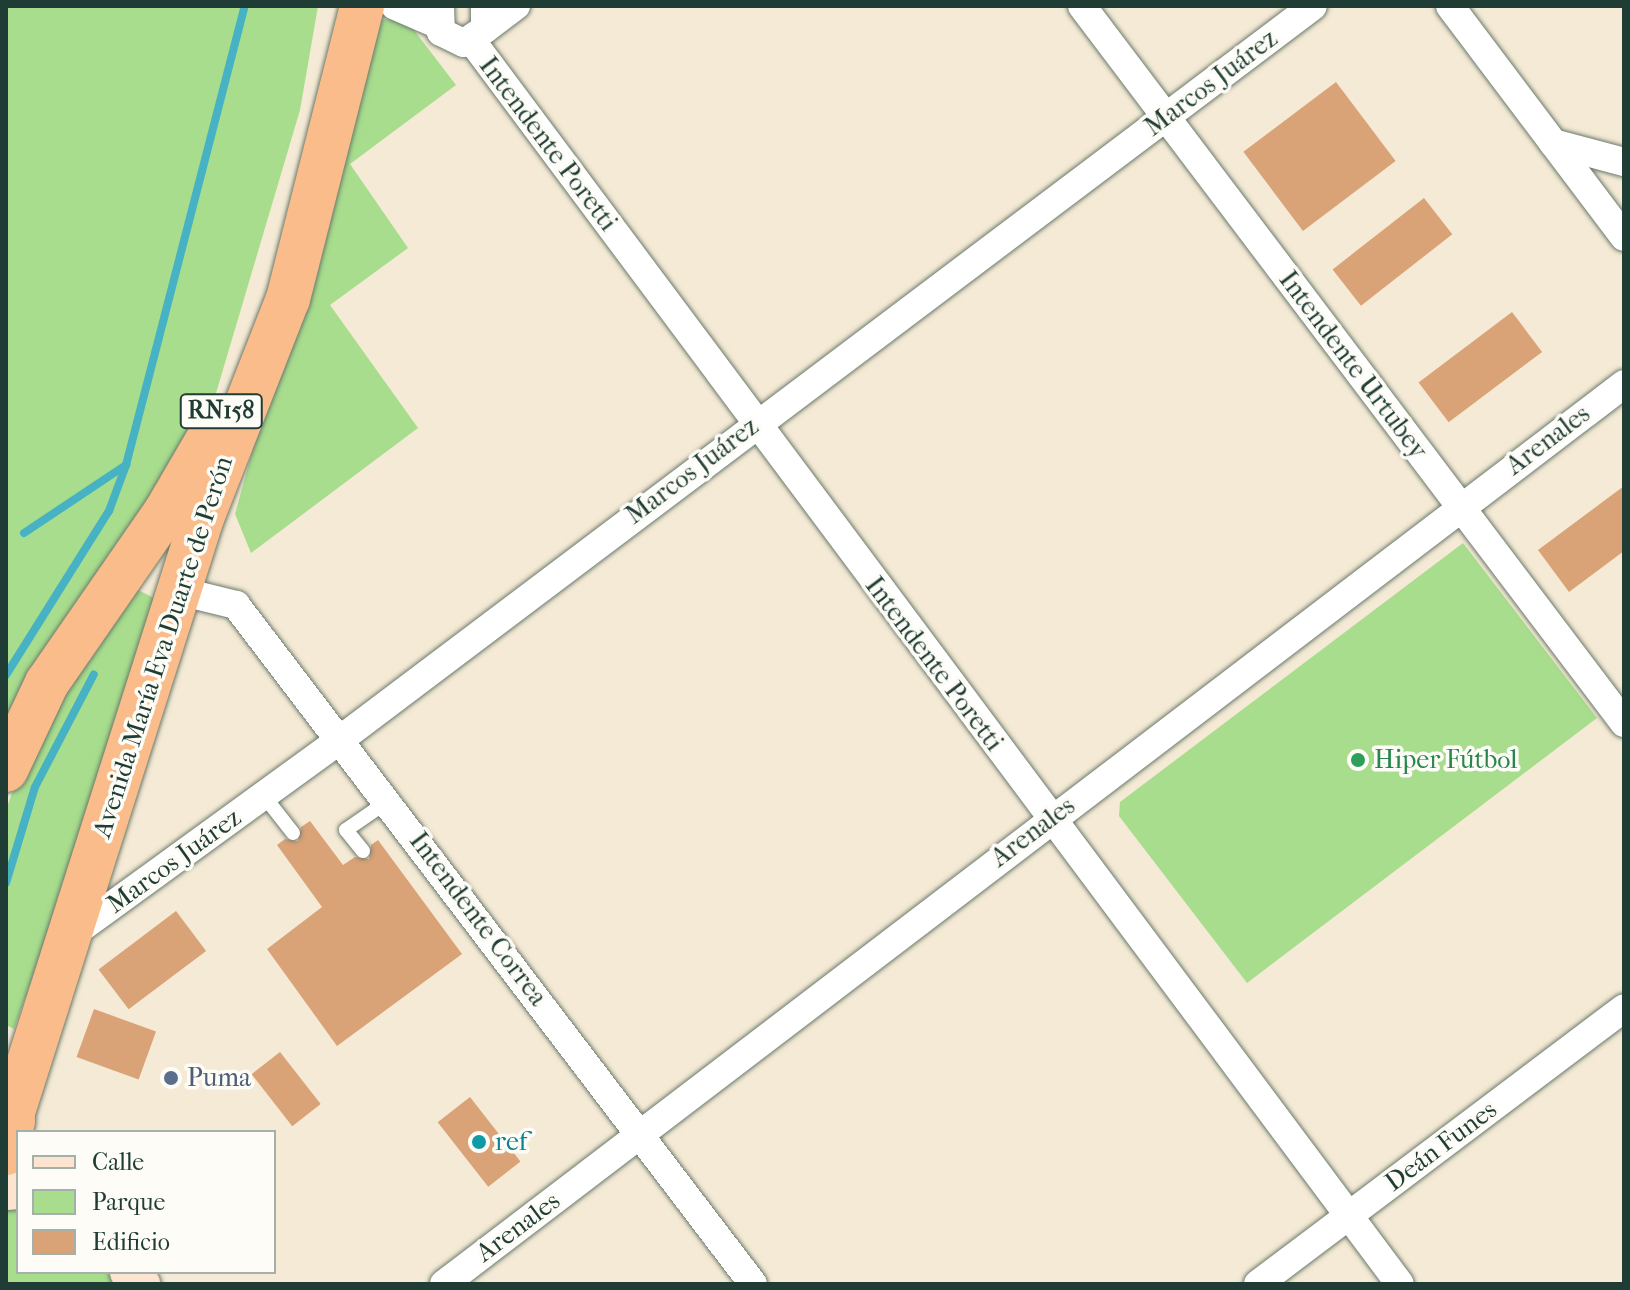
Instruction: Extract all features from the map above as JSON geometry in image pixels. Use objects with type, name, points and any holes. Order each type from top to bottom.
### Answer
[{"type":"highway","name":"Avenida María Eva Duarte de Perón","points":[[6,770],[47,683],[202,453],[228,392],[335,6]]},
{"type":"highway","name":"Avenida María Eva Duarte de Perón","points":[[15,1109],[179,591],[288,299],[362,6]]},
{"type":"highway","points":[[126,566],[164,574],[179,591]]},
{"type":"street","points":[[395,6],[438,15],[447,38],[481,26],[516,6]]},
{"type":"street","name":"Intendente Urtubey","points":[[1082,6],[1624,723]]},
{"type":"street","name":"Marcos Juárez","points":[[70,936],[341,739],[755,423],[1313,6]]},
{"type":"street","points":[[1450,6],[1624,237]]},
{"type":"street","name":"Intendente Poretti","points":[[481,26],[755,423],[1400,1284]]},
{"type":"street","points":[[1553,143],[1624,162]]},
{"type":"street","name":"Arenales","points":[[444,1284],[1049,819],[1624,384]]},
{"type":"street","name":"Intendente Correa","points":[[179,591],[236,605],[389,801],[753,1284]]},
{"type":"street","name":"Deán Funes","points":[[1258,1284],[1624,1008]]},
{"type":"lane","points":[[264,796],[293,833]]},
{"type":"lane","points":[[363,851],[346,830],[389,801]]},
{"type":"green space","points":[[6,6],[318,6],[300,110],[211,410],[6,728]]},
{"type":"green space","points":[[394,19],[410,25],[456,85],[350,164],[408,248],[330,305],[418,428],[251,553],[235,514],[367,35],[380,20]]},
{"type":"green space","name":"Hiper Fútbol","points":[[1463,543],[1597,718],[1247,983],[1119,816],[1120,802]]},
{"type":"green space","points":[[138,590],[154,598],[59,904],[14,1029],[6,1025],[6,810],[31,739]]},
{"type":"green space","points":[[16,1207],[16,1274],[118,1274],[125,1284],[6,1284],[6,1208]]},
{"type":"building","points":[[1336,82],[1396,161],[1303,231],[1243,152]]},
{"type":"building","points":[[1424,198],[1452,234],[1361,306],[1333,269]]},
{"type":"building","points":[[1512,312],[1542,352],[1449,422],[1419,382]]},
{"type":"building","points":[[1624,486],[1624,551],[1569,592],[1538,550]]},
{"type":"building","points":[[310,821],[343,865],[355,857],[369,859],[371,845],[378,840],[462,954],[337,1046],[267,949],[322,907],[277,845],[285,839],[298,841],[301,827]]},
{"type":"building","points":[[176,911],[206,951],[129,1009],[99,969]]},
{"type":"building","points":[[94,1009],[156,1032],[139,1079],[77,1057]]},
{"type":"building","points":[[280,1052],[321,1104],[292,1126],[252,1074]]},
{"type":"building","name":"ref","points":[[470,1097],[520,1162],[488,1187],[438,1122]]},
{"type":"waterway","points":[[6,675],[109,511],[126,465],[245,6]]},
{"type":"waterway","points":[[24,533],[126,465]]},
{"type":"waterway","points":[[6,883],[35,787],[94,674]]},
{"type":"place","name":"Hiper Fútbol","points":[[1358,760]]},
{"type":"place","name":"Puma","points":[[171,1078]]},
{"type":"place","name":"ref","points":[[479,1142]]}]
